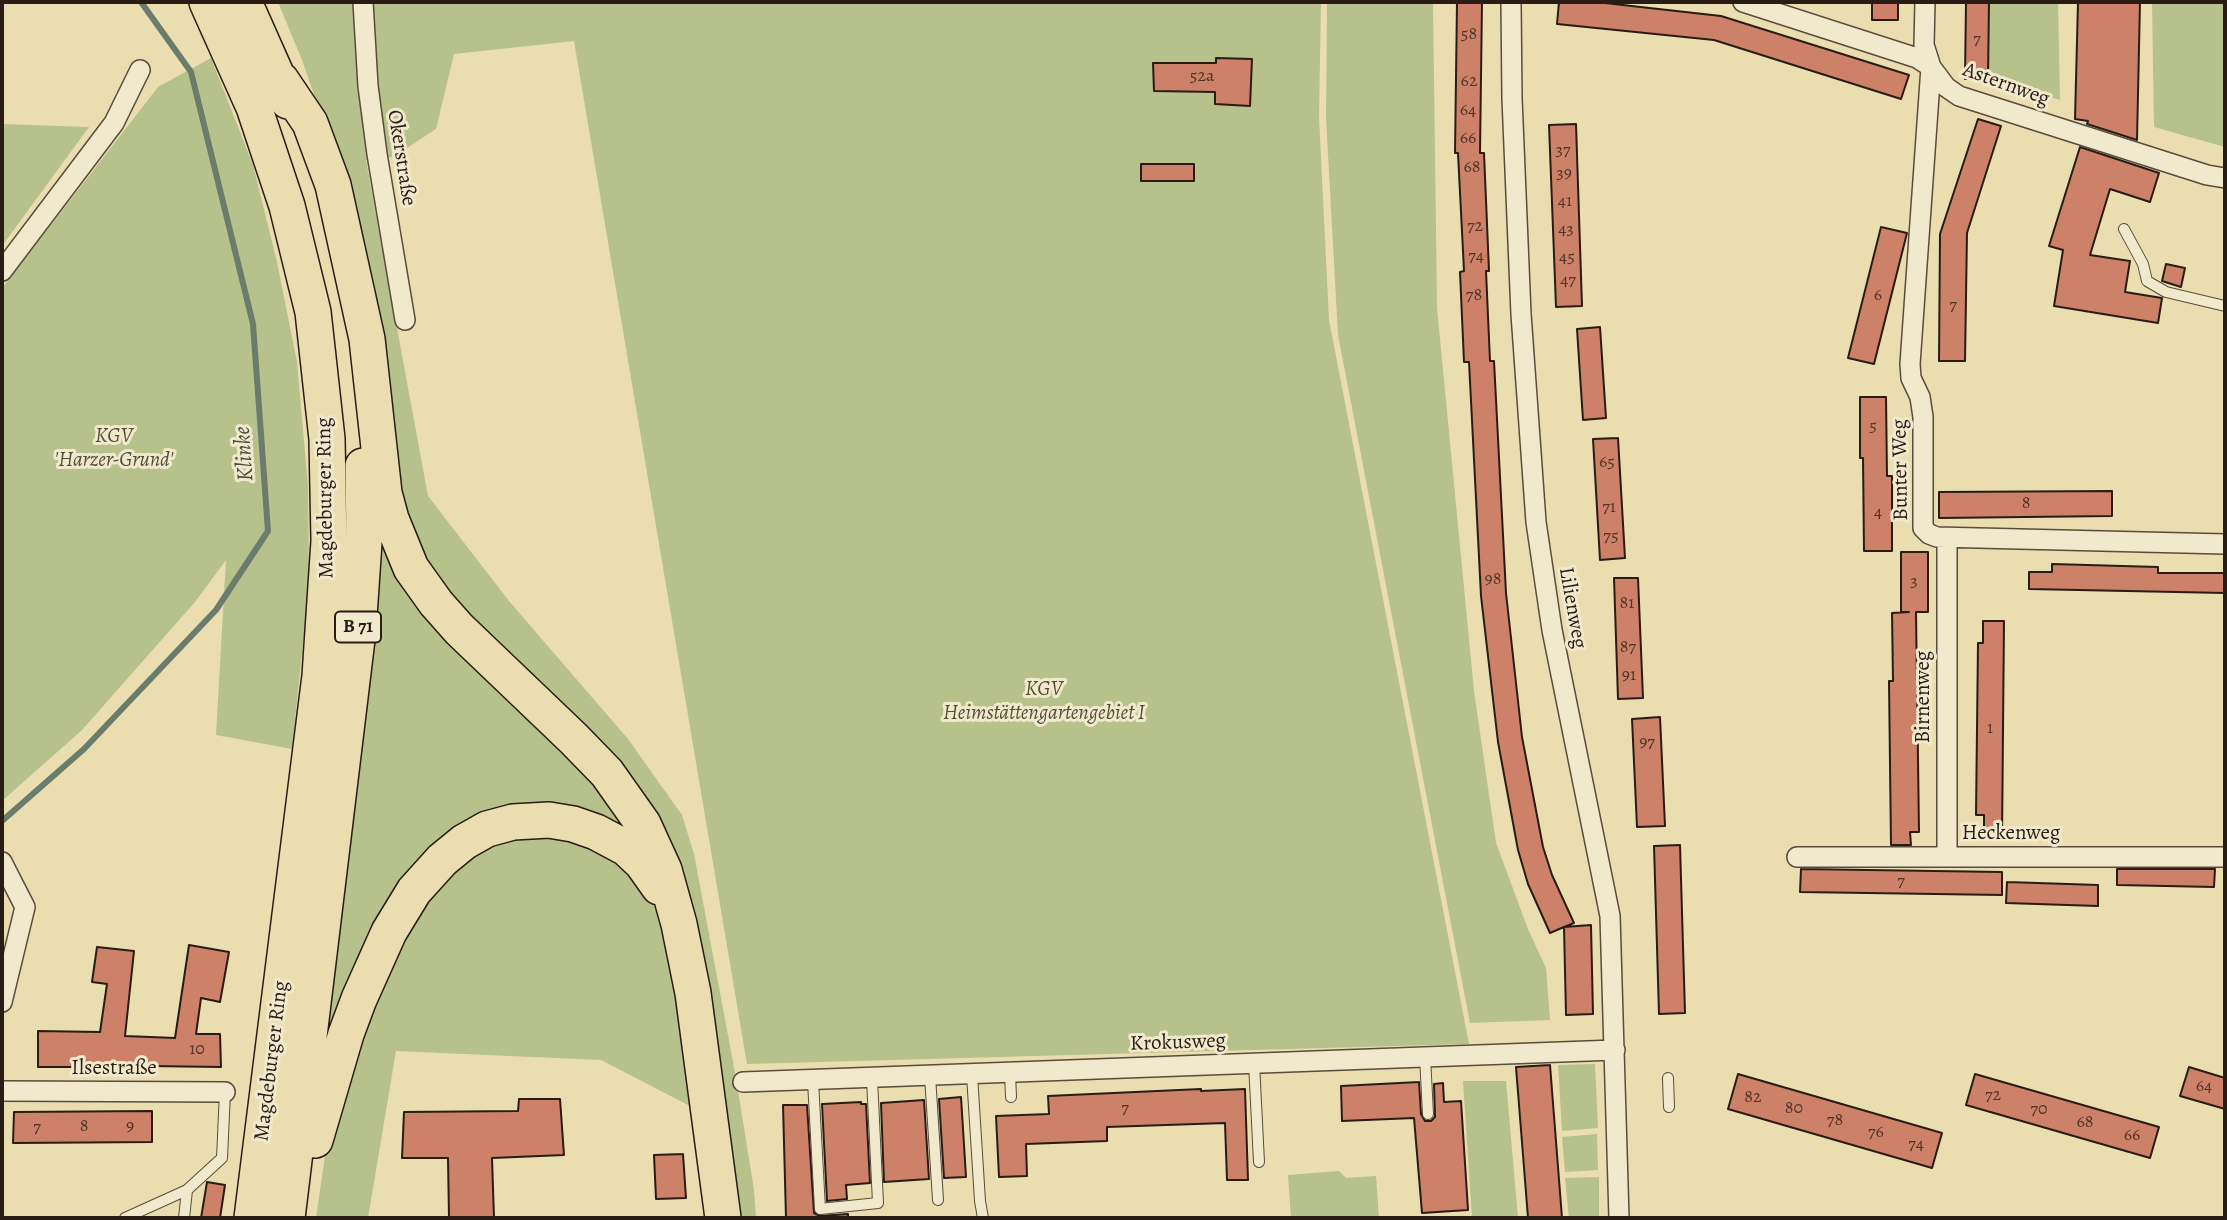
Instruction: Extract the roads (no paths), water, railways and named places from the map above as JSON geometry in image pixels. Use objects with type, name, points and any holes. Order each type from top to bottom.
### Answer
[{"type":"highway","name":"Magdeburger Ring","points":[[207,2],[254,107],[288,206],[313,312],[327,439],[329,541],[320,676],[252,1218]]},
{"type":"highway","name":"Magdeburger Ring","points":[[244,2],[281,80],[319,191],[338,265],[358,390],[365,491],[354,665],[287,1218]]},
{"type":"highway","points":[[281,80],[310,123],[333,185],[343,222],[367,339],[384,493],[400,544],[418,578],[447,616],[574,738],[625,796],[658,855],[679,924],[693,993],[723,1218]]},
{"type":"highway","points":[[292,1180],[312,1154],[346,1034],[389,932],[405,903],[423,880],[464,842],[487,829],[524,820],[560,822],[596,832],[617,841],[642,863],[660,888],[679,924]]},
{"type":"street","name":"Okerstraße","points":[[363,2],[368,86],[405,320]]},
{"type":"street","name":"Lilienweg","points":[[1511,2],[1511,98],[1520,301],[1536,522],[1552,630],[1610,916],[1619,1218]]},
{"type":"street","name":"Asternweg","points":[[1743,2],[1902,52],[1931,67],[1943,83],[1959,96],[2207,175],[2225,178]]},
{"type":"street","points":[[1925,2],[1924,45],[1931,67]]},
{"type":"street","name":"Bunter Weg","points":[[1931,67],[1910,364],[1911,378],[1919,393],[1922,409],[1921,525],[1929,534],[1947,538]]},
{"type":"street","points":[[2,271],[114,123],[140,70]]},
{"type":"street","points":[[1947,538],[2225,544]]},
{"type":"street","name":"Birnenweg","points":[[1947,538],[1947,857]]},
{"type":"street","name":"Heckenweg","points":[[1797,857],[2225,857]]},
{"type":"street","points":[[2,862],[25,907],[2,1002]]},
{"type":"street","name":"Krokusweg","points":[[743,1082],[1083,1073],[1254,1063],[1615,1049]]},
{"type":"street","name":"Ilsestraße","points":[[2,1091],[225,1092]]},
{"type":"lane","points":[[2124,229],[2143,264],[2147,281],[2166,292],[2225,306]]},
{"type":"lane","points":[[1425,1057],[1428,1114]]},
{"type":"lane","points":[[1254,1063],[1259,1162]]},
{"type":"lane","points":[[1010,1073],[1011,1097]]},
{"type":"lane","points":[[972,1075],[983,1218]]},
{"type":"lane","points":[[930,1076],[938,1200]]},
{"type":"lane","points":[[813,1081],[820,1209],[878,1203],[872,1079]]},
{"type":"lane","points":[[1668,1079],[1669,1107]]},
{"type":"lane","points":[[125,1218],[187,1190],[222,1158],[225,1092]]},
{"type":"lane","points":[[184,1218],[187,1190]]},
{"type":"waterway","name":"Klinke","points":[[2,821],[84,749],[216,610],[268,531],[253,324],[191,72],[141,2]]},
{"type":"park label","name":"KGV 'Harzer-Grund'","points":[[114,449]]},
{"type":"park label","name":"KGV Heimstättengartengebiet I","points":[[1044,702]]}]
